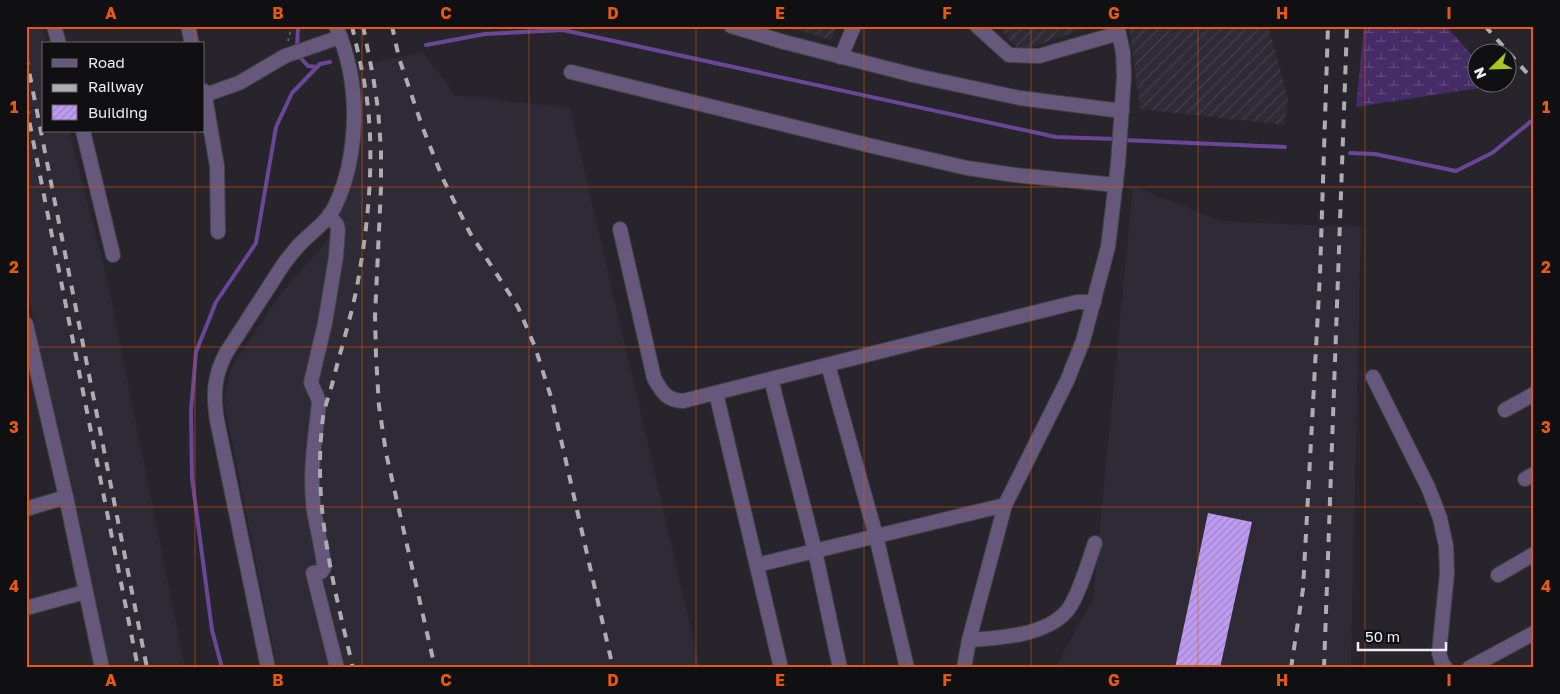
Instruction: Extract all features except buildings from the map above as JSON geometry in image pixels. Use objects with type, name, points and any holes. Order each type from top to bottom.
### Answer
[{"type":"street","points":[[54,26],[58,42]]},
{"type":"street","points":[[188,26],[192,42]]},
{"type":"street","points":[[731,26],[784,42],[917,76],[1020,98],[1121,116]]},
{"type":"street","points":[[841,57],[854,26]]},
{"type":"street","points":[[964,668],[969,640],[1005,505],[1067,381],[1083,341],[1094,302],[1108,247],[1116,185],[1124,68],[1118,29],[1039,56],[1010,54],[977,26]]},
{"type":"street","points":[[205,93],[239,83],[285,56],[338,32],[345,50],[355,110],[351,156],[342,190],[329,215],[283,265],[226,353],[216,378],[214,401],[217,420],[268,668]]},
{"type":"street","points":[[571,72],[852,142],[967,168],[1015,175],[1116,185]]},
{"type":"street","points":[[205,99],[217,166],[218,232]]},
{"type":"street","points":[[83,132],[113,255]]},
{"type":"street","points":[[329,215],[337,224],[336,257],[325,323],[311,382],[319,403],[312,467],[314,510],[324,565],[321,572],[313,573],[337,668]]},
{"type":"street","points":[[620,229],[654,378],[661,391],[671,400],[683,401],[1077,302],[1094,302]]},
{"type":"street","points":[[26,324],[66,497],[102,668]]},
{"type":"street","points":[[828,365],[876,536],[907,668]]},
{"type":"street","points":[[1373,377],[1428,487],[1440,518],[1446,546],[1447,573],[1439,653],[1442,663],[1446,668]]},
{"type":"street","points":[[771,379],[815,551],[840,668]]},
{"type":"street","points":[[716,393],[781,668]]},
{"type":"street","points":[[1505,410],[1534,394]]},
{"type":"street","points":[[26,509],[66,497]]},
{"type":"street","points":[[757,565],[1005,505]]},
{"type":"street","points":[[969,640],[1004,638],[1023,634],[1040,628],[1066,611],[1076,594],[1095,543]]},
{"type":"street","points":[[1498,576],[1534,554]]},
{"type":"street","points":[[26,608],[85,592]]},
{"type":"street","points":[[1469,668],[1534,633]]},
{"type":"shaded area","points":[[26,26],[42,26],[46,42],[42,42],[42,132],[69,132],[106,274],[185,668],[108,668],[26,284]]},
{"type":"shaded area","points":[[783,26],[837,26],[831,40]]},
{"type":"shaded area","points":[[997,26],[1092,26],[1020,51]]},
{"type":"shaded area","points":[[1129,26],[1268,26],[1288,98],[1285,125],[1140,109]]},
{"type":"shaded area","points":[[423,52],[455,95],[570,108],[700,668],[277,668],[224,402],[231,368],[281,293],[327,241],[344,206],[353,168],[355,66]]},
{"type":"shaded area","points":[[1133,186],[1220,221],[1361,227],[1351,668],[1055,668],[1093,598]]},
{"type":"green space","points":[[1364,26],[1446,26],[1468,51],[1468,90],[1356,107]]},
{"type":"waterway","points":[[297,49],[298,26]]},
{"type":"waterway","points":[[426,45],[485,34],[563,30],[1056,137],[1116,139]]},
{"type":"waterway","points":[[298,55],[308,66],[317,67]]},
{"type":"waterway","points":[[222,668],[212,630],[192,478],[191,411],[196,352],[216,302],[256,243],[276,127],[292,93],[320,64],[330,62]]},
{"type":"waterway","points":[[1350,153],[1375,154],[1456,171],[1492,153],[1534,119]]},
{"type":"waterway","points":[[1123,140],[1285,147]]},
{"type":"railway","points":[[352,26],[368,108],[370,130],[369,195],[365,238],[356,294],[323,417],[320,481],[326,544],[353,668]]},
{"type":"railway","points":[[363,26],[378,109],[381,150],[375,316],[379,406],[386,453],[435,668]]},
{"type":"railway","points":[[392,26],[399,58],[422,126],[443,179],[470,233],[518,307],[535,347],[552,400],[613,668]]},
{"type":"railway","points":[[1291,668],[1303,589],[1320,274],[1328,26]]},
{"type":"railway","points":[[1324,668],[1347,26]]},
{"type":"railway","points":[[1485,26],[1534,81]]},
{"type":"railway","points":[[26,56],[147,668]]},
{"type":"railway","points":[[26,105],[138,668]]}]
